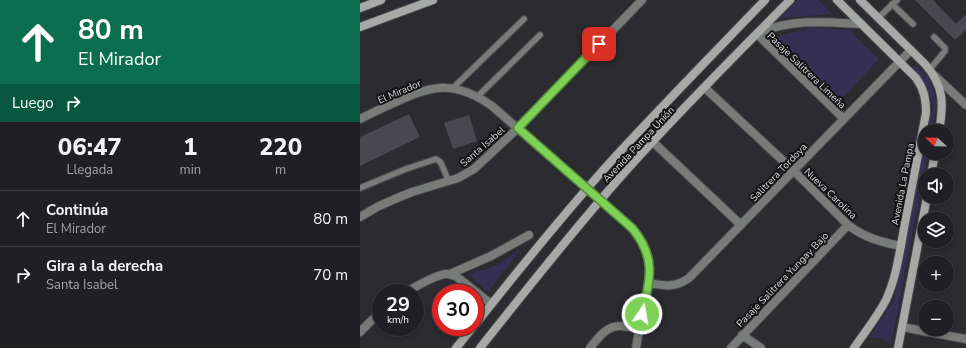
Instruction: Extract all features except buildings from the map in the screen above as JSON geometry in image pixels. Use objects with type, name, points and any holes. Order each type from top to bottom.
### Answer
[{"type":"street","points":[[360,8],[381,0]]},
{"type":"street","points":[[360,27],[432,0]]},
{"type":"street","name":"Santa Isabel","points":[[360,217],[379,206],[412,192],[449,182],[474,169],[518,128],[642,0]]},
{"type":"street","name":"Avenida Pampa Unión","points":[[484,313],[587,189],[638,132],[765,0]]},
{"type":"street","name":"Avenida Pampa Unión","points":[[480,348],[536,277],[624,173],[790,0]]},
{"type":"street","name":"Avenida La Pampa","points":[[837,0],[916,78],[925,97],[926,105],[926,113],[896,272],[886,300],[854,348]]},
{"type":"street","points":[[860,0],[966,105]]},
{"type":"street","points":[[757,34],[767,29],[800,22],[861,24]]},
{"type":"street","name":"Pasaje Salitrera Limeña","points":[[757,34],[844,119]]},
{"type":"street","name":"Salitrera Tordoya","points":[[649,283],[668,286],[684,282],[689,278],[911,50]]},
{"type":"street","points":[[932,72],[940,88],[942,104],[940,124]]},
{"type":"street","name":"El Mirador","points":[[360,119],[417,92],[439,88],[454,88],[465,91],[492,106],[632,228],[643,243],[649,259],[649,283],[636,348]]},
{"type":"street","name":"Nueva Carolina","points":[[705,88],[794,171],[848,225],[871,239],[901,246]]},
{"type":"street","points":[[653,142],[741,225]]},
{"type":"street","points":[[898,348],[926,204]]},
{"type":"street","name":"Pasaje Salitrera Yungay Bajo","points":[[731,348],[848,225]]},
{"type":"street","points":[[422,284],[491,256],[529,235]]},
{"type":"street","points":[[450,274],[491,304]]},
{"type":"street","points":[[360,332],[372,320]]},
{"type":"street","points":[[590,348],[608,329],[619,326],[639,329]]},
{"type":"street","points":[[902,327],[966,339]]},
{"type":"street","points":[[742,335],[761,348]]},
{"type":"street","points":[[456,348],[466,336]]},
{"type":"street","points":[[964,348],[966,344]]},
{"type":"lane","points":[[878,18],[894,2],[913,24]]},
{"type":"lane","points":[[454,88],[524,19]]},
{"type":"lane","points":[[477,97],[540,35]]},
{"type":"lane","points":[[932,72],[945,51],[945,48],[934,37]]},
{"type":"lane","points":[[360,188],[406,169],[436,159],[441,163],[449,182]]},
{"type":"shaded area","points":[[798,0],[818,0],[833,14],[780,18]]},
{"type":"shaded area","points":[[811,28],[849,30],[879,59],[837,104],[768,39]]},
{"type":"shaded area","points":[[915,65],[929,78],[937,102],[933,124],[929,124],[933,106],[924,80],[912,68]]},
{"type":"shaded area","points":[[922,160],[927,160],[925,168],[920,168]]},
{"type":"shaded area","points":[[918,179],[918,204],[891,345],[881,338],[869,338],[894,300]]},
{"type":"shaded area","points":[[522,247],[488,292],[484,288],[484,284],[479,284],[468,274],[498,265]]},
{"type":"route","points":[[599,44],[518,128],[632,228],[638,235],[647,252],[650,267],[649,283],[642,314]]}]
